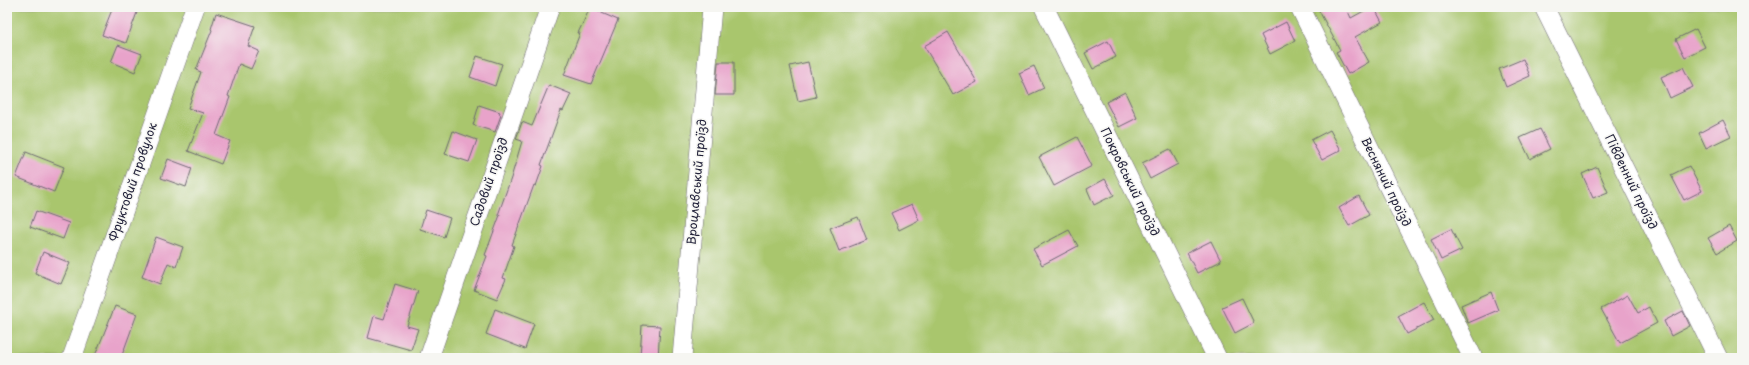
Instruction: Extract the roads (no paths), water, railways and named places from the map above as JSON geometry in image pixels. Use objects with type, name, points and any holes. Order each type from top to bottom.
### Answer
[{"type":"street","name":"Фруктовий провулок","points":[[72,358],[195,7]]},
{"type":"street","name":"Садовий проїзд","points":[[428,358],[550,7]]},
{"type":"street","name":"Вроцлавський проїзд","points":[[682,358],[712,7]]},
{"type":"street","name":"Покровський проїзд","points":[[1044,7],[1217,358]]},
{"type":"street","name":"Весняний проїзд","points":[[1300,7],[1472,358]]},
{"type":"street","name":"Південний проїзд","points":[[1544,7],[1718,358]]}]
